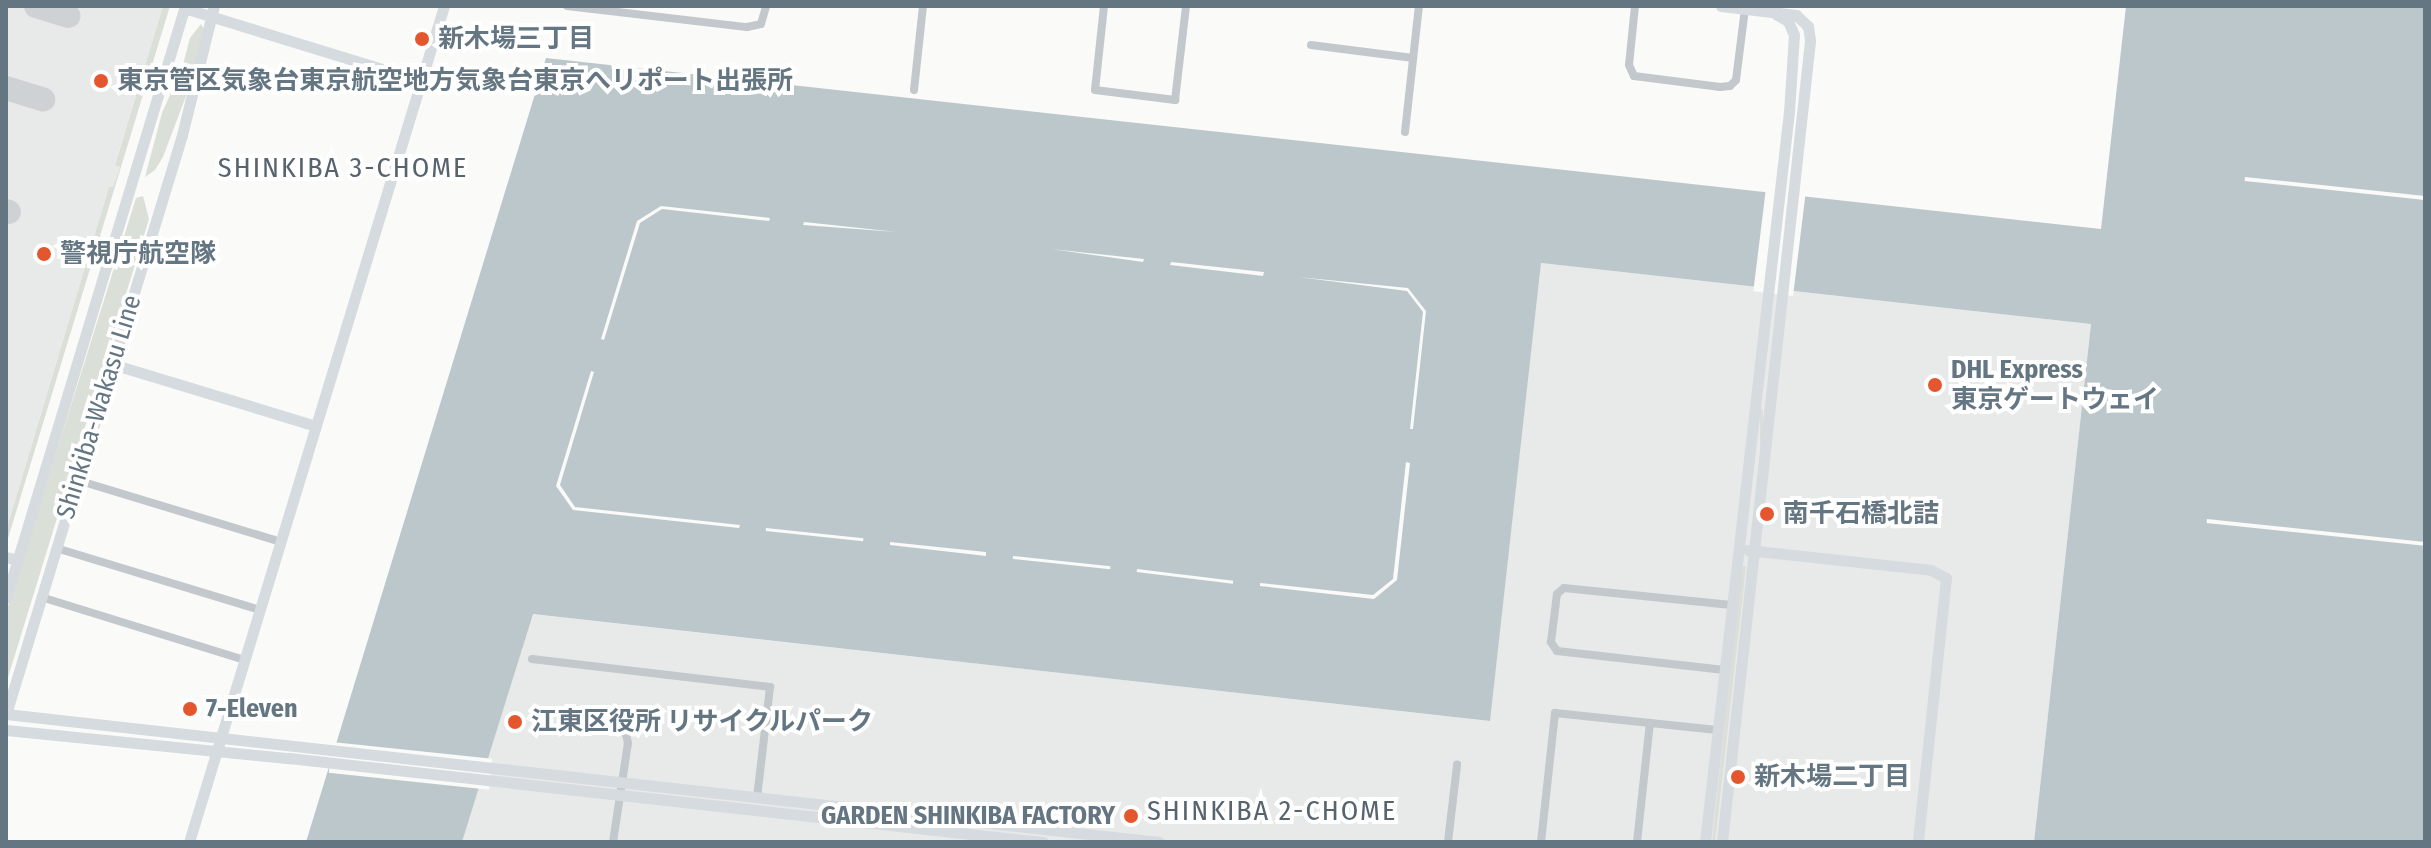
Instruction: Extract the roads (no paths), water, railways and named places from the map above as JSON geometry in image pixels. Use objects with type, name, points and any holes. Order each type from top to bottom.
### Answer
[{"type":"street","points":[[189,842],[444,6]]},
{"type":"street","points":[[567,6],[747,27],[761,24],[766,6]]},
{"type":"street","points":[[914,90],[923,6]]},
{"type":"street","points":[[1104,6],[1095,90],[1175,100],[1186,6]]},
{"type":"street","points":[[1405,132],[1419,6]]},
{"type":"street","points":[[1635,6],[1629,65],[1634,76],[1720,87],[1730,86],[1736,80],[1745,9]]},
{"type":"street","points":[[1705,842],[1737,549],[1772,313],[1795,113],[1810,41],[1808,26],[1796,15],[1721,6]]},
{"type":"street","points":[[185,7],[213,11],[422,81]]},
{"type":"street","name":"Shinkiba-Wakasu Line","points":[[6,598],[12,558],[185,7]]},
{"type":"street","name":"Shinkiba-Wakasu Line","points":[[6,714],[190,108],[213,11]]},
{"type":"street","points":[[1311,45],[1413,58]]},
{"type":"street","points":[[1722,842],[1755,550],[1772,313]]},
{"type":"street","points":[[112,364],[316,426]]},
{"type":"street","points":[[77,480],[281,542]]},
{"type":"street","points":[[56,548],[260,610]]},
{"type":"street","points":[[1737,549],[1931,570],[1946,578],[1918,842]]},
{"type":"street","points":[[1724,670],[1557,651],[1551,642],[1557,594],[1564,588],[1731,605]]},
{"type":"street","points":[[41,597],[245,660]]},
{"type":"street","points":[[532,659],[770,687],[757,798]]},
{"type":"street","points":[[1541,842],[1555,713],[1717,730]]},
{"type":"street","points":[[6,714],[219,745]]},
{"type":"street","points":[[1637,842],[1650,723]]},
{"type":"street","points":[[613,842],[628,743],[626,734],[617,726]]},
{"type":"street","points":[[6,730],[290,752],[526,779],[618,796],[1043,842]]},
{"type":"street","points":[[1448,842],[1457,765]]},
{"type":"street","points":[[526,779],[623,783],[1159,842]]},
{"type":"street","points":[[956,832],[957,819]]},
{"type":"place","name":"新木場三丁目","points":[[422,39]]},
{"type":"place","name":"東京管区気象台東京航空地方気象台東京へリポート出張所","points":[[101,81]]},
{"type":"place","name":"警視庁航空隊","points":[[44,254]]},
{"type":"place","name":"DHL Express 東京ゲートウェイ","points":[[1935,385]]},
{"type":"place","name":"南千石橋北詰","points":[[1767,514]]},
{"type":"place","name":"7-Eleven","points":[[190,709]]},
{"type":"place","name":"江東区役所 リサイクルパーク","points":[[515,722]]},
{"type":"place","name":"新木場二丁目","points":[[1738,777]]},
{"type":"place","name":"GARDEN SHINKIBA FACTORY","points":[[1131,816]]},
{"type":"district","name":"SHINKIBA 3-CHOME","points":[[343,168]]},
{"type":"district","name":"SHINKIBA 2-CHOME","points":[[1272,811]]}]
